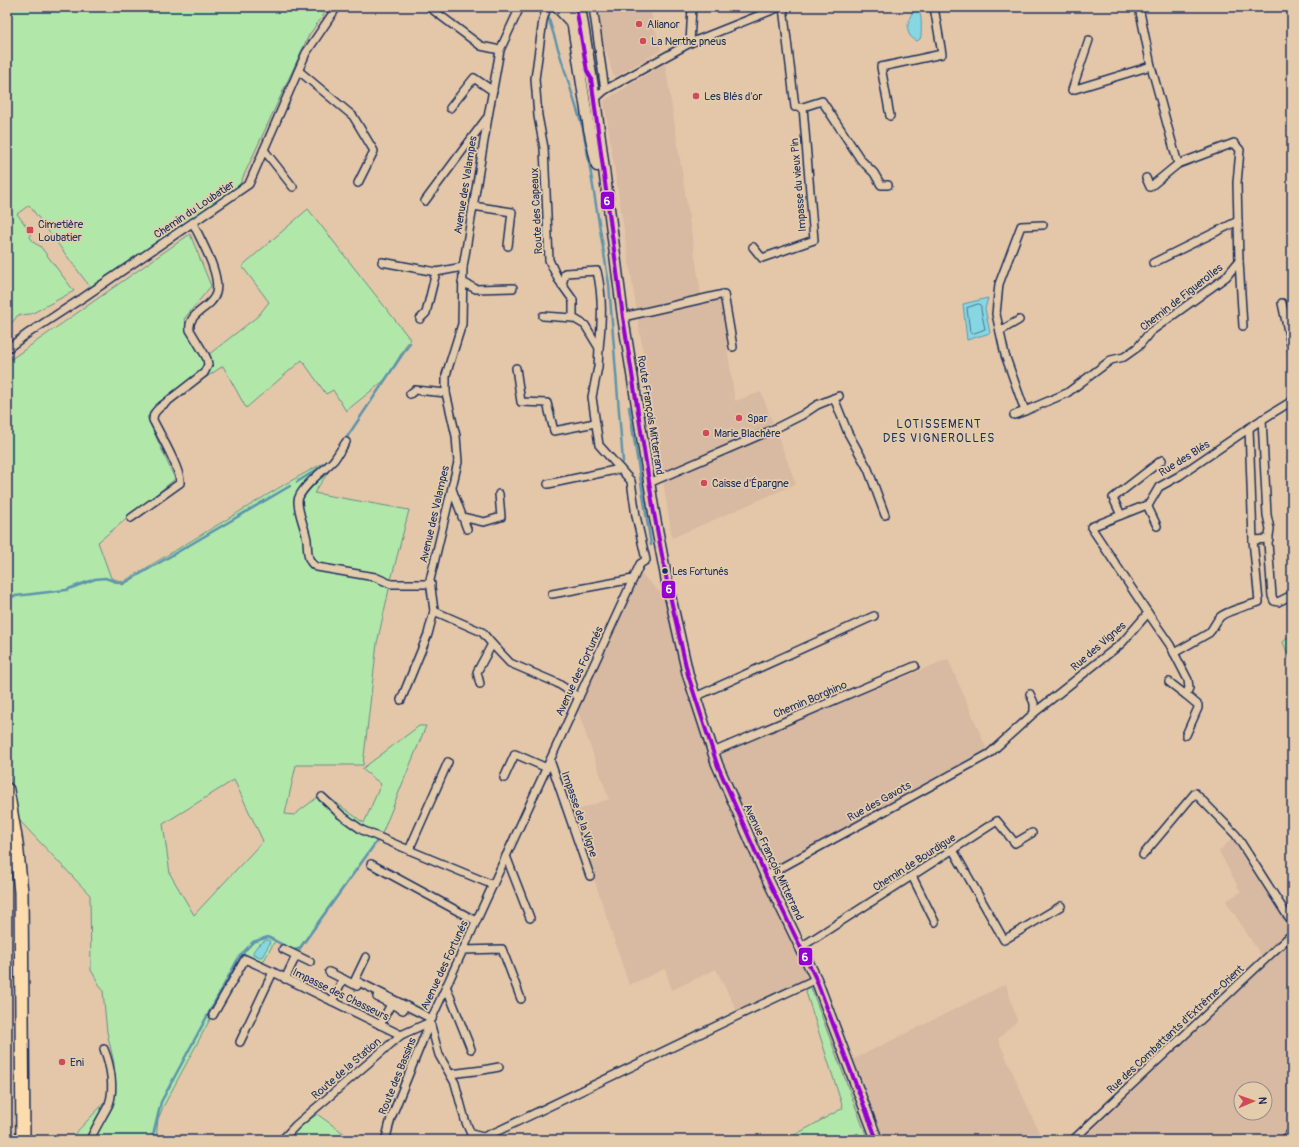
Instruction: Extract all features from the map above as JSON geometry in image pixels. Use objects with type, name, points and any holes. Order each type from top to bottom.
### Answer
[{"type":"highway","points":[[7,790],[16,842],[21,892],[23,1140]]},
{"type":"main road","points":[[557,7],[573,24]]},
{"type":"main road","points":[[570,7],[589,129],[613,246]]},
{"type":"main road","points":[[576,7],[587,71],[592,81]]},
{"type":"main road","points":[[580,7],[592,81],[613,246]]},
{"type":"main road","name":"Route François Mitterrand","points":[[613,246],[649,483],[668,588]]},
{"type":"main road","name":"Avenue François Mitterrand","points":[[668,588],[688,675],[717,764],[766,876],[816,979],[877,1140]]},
{"type":"street","name":"Chemin du Loubatier","points":[[7,349],[249,184],[306,54],[337,7]]},
{"type":"street","points":[[429,7],[481,46],[500,50]]},
{"type":"street","name":"Avenue des Valampes","points":[[401,700],[428,634],[434,611],[430,580],[458,462],[456,436],[446,393],[446,375],[462,324],[462,267],[500,50],[520,7]]},
{"type":"street","name":"Route des Capeaux","points":[[547,7],[543,20],[536,79],[538,116],[544,148],[549,260],[562,285],[573,300],[573,318]]},
{"type":"street","points":[[593,7],[605,90]]},
{"type":"street","points":[[690,43],[692,7]]},
{"type":"street","points":[[594,99],[605,90],[690,43],[775,9],[776,7]]},
{"type":"street","points":[[783,7],[795,107],[803,107],[822,101],[861,160],[874,173],[881,185],[888,185]]},
{"type":"street","points":[[890,116],[881,67],[942,54],[934,7]]},
{"type":"street","points":[[1138,7],[1151,66],[1178,164]]},
{"type":"street","points":[[1088,40],[1072,90],[1151,66]]},
{"type":"street","points":[[299,71],[353,116],[374,151],[358,183]]},
{"type":"street","points":[[450,108],[474,78],[493,91]]},
{"type":"street","points":[[592,81],[605,90]]},
{"type":"street","name":"Impasse du vieux Pin","points":[[753,247],[762,258],[814,240],[803,107]]},
{"type":"street","name":"Avenue des Valampes","points":[[425,201],[488,117]]},
{"type":"street","points":[[1146,178],[1150,187],[1178,164],[1234,143],[1240,150],[1237,183],[1239,261],[1243,326]]},
{"type":"street","points":[[264,150],[293,187]]},
{"type":"street","points":[[473,206],[512,212],[508,246]]},
{"type":"street","points":[[1153,263],[1238,221]]},
{"type":"street","points":[[132,518],[180,483],[181,478],[153,420],[153,417],[159,408],[204,373],[208,365],[205,355],[190,330],[190,326],[192,319],[214,298],[217,289],[214,268],[193,223]]},
{"type":"street","points":[[1025,411],[1005,356],[996,314],[998,284],[1021,226],[1043,225]]},
{"type":"street","name":"Chemin de Figuerolles","points":[[1014,415],[1068,393],[1111,360],[1124,357],[1138,347],[1150,332],[1226,278],[1239,261]]},
{"type":"street","points":[[382,262],[436,272],[462,267]]},
{"type":"street","points":[[548,484],[620,469],[599,445],[595,423],[592,397],[598,367],[598,348],[602,320],[600,284],[597,271],[565,273],[562,285]]},
{"type":"street","points":[[420,319],[426,313],[436,272]]},
{"type":"street","points":[[462,282],[476,289],[513,288]]},
{"type":"street","points":[[623,317],[724,294],[734,348]]},
{"type":"street","points":[[1282,303],[1292,350]]},
{"type":"street","points":[[543,316],[573,318],[584,325],[598,348]]},
{"type":"street","points":[[1000,331],[1019,320]]},
{"type":"street","points":[[516,368],[520,402],[547,403],[554,431],[595,423]]},
{"type":"street","points":[[410,394],[415,390],[446,393]]},
{"type":"street","points":[[649,483],[772,430],[802,415],[817,405],[836,397],[848,432],[868,469],[885,515]]},
{"type":"street","name":"Rue des Blés","points":[[1147,505],[1151,502],[1156,490],[1159,487],[1179,476],[1262,419],[1292,401]]},
{"type":"street","points":[[1262,419],[1267,515],[1270,529],[1268,539],[1273,599],[1278,602],[1292,595]]},
{"type":"street","points":[[1174,653],[1213,630],[1217,621],[1224,615],[1259,602],[1253,540],[1249,428]]},
{"type":"street","points":[[346,442],[333,460],[314,479],[298,499],[306,534],[308,556],[311,564],[317,567],[375,577],[391,584],[431,584]]},
{"type":"street","points":[[1121,515],[1114,498],[1162,460]]},
{"type":"street","name":"Avenue des Fortunés","points":[[620,469],[631,481],[636,516],[646,560],[640,564],[431,1020],[439,1055],[454,1083],[465,1120],[471,1134],[483,1137],[816,979]]},
{"type":"street","points":[[452,489],[466,530]]},
{"type":"street","points":[[462,517],[484,522],[501,517],[499,494]]},
{"type":"street","points":[[1157,526],[1147,505],[1091,527],[1174,653],[1189,684],[1186,695]]},
{"type":"street","points":[[1253,540],[1268,539]]},
{"type":"street","points":[[552,594],[633,579]]},
{"type":"street","points":[[434,611],[482,632],[510,663],[557,683],[579,697]]},
{"type":"street","name":"Rue des Vignes","points":[[1002,743],[1034,713],[1122,644],[1148,613]]},
{"type":"street","points":[[695,697],[874,616]]},
{"type":"street","points":[[480,684],[477,672],[492,644]]},
{"type":"street","name":"Chemin Borghino","points":[[713,752],[915,666]]},
{"type":"street","points":[[1169,682],[1197,703],[1198,708],[1186,735]]},
{"type":"street","points":[[1030,694],[1034,703],[1034,713]]},
{"type":"street","name":"Rue des Gavots","points":[[766,876],[989,754],[1002,743]]},
{"type":"street","points":[[504,778],[515,754],[547,768]]},
{"type":"street","name":"Impasse de la Vigne","points":[[550,760],[590,876]]},
{"type":"street","points":[[409,850],[448,762]]},
{"type":"street","points":[[1143,855],[1195,793],[1236,836],[1292,923]]},
{"type":"street","points":[[322,797],[341,815],[362,830],[493,885]]},
{"type":"street","name":"Chemin de Bourdigue","points":[[801,947],[997,821],[1015,843],[1032,833]]},
{"type":"street","points":[[953,850],[1004,940],[1061,906]]},
{"type":"street","points":[[506,856],[530,918]]},
{"type":"street","points":[[371,864],[476,921]]},
{"type":"street","points":[[912,876],[935,922]]},
{"type":"street","name":"Rue des Combattants d'Extrême-Orient","points":[[1073,1140],[1292,934]]},
{"type":"street","points":[[283,949],[310,962]]},
{"type":"street","points":[[463,950],[502,949],[521,999]]},
{"type":"street","points":[[285,979],[296,956]]},
{"type":"street","points":[[366,957],[355,980],[431,1020]]},
{"type":"street","name":"Impasse des Chasseurs","points":[[213,1015],[245,959],[401,1035]]},
{"type":"street","points":[[240,1042],[273,972]]},
{"type":"street","points":[[329,972],[357,986]]},
{"type":"street","points":[[332,1001],[343,979]]},
{"type":"street","points":[[446,986],[471,1049]]},
{"type":"street","points":[[377,997],[403,1010]]},
{"type":"street","points":[[380,1025],[391,1004]]},
{"type":"street","name":"Route de la Station","points":[[282,1140],[296,1125],[401,1035],[431,1020]]},
{"type":"street","name":"Route des Bassins","points":[[386,1138],[391,1118],[431,1020]]},
{"type":"street","points":[[90,1140],[110,1102],[111,1080],[109,1061],[104,1049]]},
{"type":"street","points":[[450,1074],[499,1067]]},
{"type":"street","points":[[1283,1140],[1292,1132]]},
{"type":"shaded area","points":[[597,7],[649,7],[661,50],[617,76],[613,75],[604,43]]},
{"type":"shaded area","points":[[665,63],[701,295],[720,300],[735,401],[761,392],[796,484],[672,538],[604,101]]},
{"type":"shaded area","points":[[639,572],[672,604],[714,756],[948,659],[989,754],[766,876],[816,979],[739,1015],[716,969],[672,990],[665,969],[629,985],[572,812],[609,799],[577,709]]},
{"type":"shaded area","points":[[1236,835],[1292,920],[1292,1140],[1082,1140],[1221,1008],[1266,963],[1226,901],[1241,892],[1219,851]]},
{"type":"shaded area","points":[[1006,984],[1017,1021],[998,1039],[1042,1140],[877,1140],[848,1062]]},
{"type":"green space","points":[[7,7],[329,7],[309,35],[238,188],[90,287],[29,205],[17,214],[30,231],[30,237],[34,243],[40,246],[74,291],[31,314],[18,315],[7,329]]},
{"type":"green space","points":[[308,209],[410,339],[386,379],[346,411],[333,390],[326,394],[302,360],[246,408],[223,366],[147,417],[175,479],[98,542],[111,578],[123,582],[287,483],[327,461],[346,439],[349,442],[314,493],[409,510],[377,643],[363,765],[296,765],[285,814],[294,815],[323,793],[364,823],[381,784],[362,769],[419,726],[426,726],[381,836],[296,955],[275,941],[263,962],[245,954],[163,1107],[158,1119],[156,1140],[95,1140],[114,1099],[114,1063],[107,1032],[103,991],[91,970],[90,895],[19,820],[7,763],[7,362],[190,234],[211,286],[184,319],[203,359],[258,316],[269,302],[242,266]],"holes":[[[234,780],[263,841],[194,915],[170,874],[163,824]]]},
{"type":"green space","points":[[1292,634],[1292,665],[1283,642]]},
{"type":"green space","points":[[810,985],[868,1140],[859,1140],[858,1133],[843,1140],[786,1140],[843,1108],[806,992]]},
{"type":"green space","points":[[106,1101],[88,1140],[69,1140]]},
{"type":"green space","points":[[317,1114],[353,1140],[287,1140],[295,1131]]},
{"type":"water","points":[[917,9],[921,18],[921,36],[917,41],[910,36],[908,32],[908,25],[913,11]]},
{"type":"water","points":[[988,298],[985,309],[990,333],[967,340],[963,304]]},
{"type":"water","points":[[266,940],[269,940],[270,943],[262,957],[253,954],[257,946]]},
{"type":"waterway","points":[[547,13],[583,129],[588,156],[609,284],[623,462]]},
{"type":"waterway","points":[[345,440],[410,343]]},
{"type":"waterway","points":[[629,407],[651,545]]},
{"type":"waterway","points":[[297,482],[330,460]]},
{"type":"waterway","points":[[7,597],[66,590],[95,579],[105,578],[123,584],[290,486]]},
{"type":"waterway","points":[[152,1140],[161,1102],[239,957],[253,942],[268,937],[293,950],[299,949],[377,841]]},
{"type":"transit line","name":"6","points":[[576,7],[587,71],[591,78],[623,317],[654,513],[668,587],[688,675],[717,764],[766,876],[816,979],[877,1140]]},
{"type":"place","name":"Alianor","points":[[639,24]]},
{"type":"place","name":"La Nerthe pneus","points":[[643,41]]},
{"type":"place","name":"Les Blés d'or","points":[[696,96]]},
{"type":"place","name":"Cimetière Loubatier","points":[[30,230]]},
{"type":"place","name":"Spar","points":[[739,418]]},
{"type":"place","name":"Marie Blachère","points":[[706,433]]},
{"type":"place","name":"Caisse d'Épargne","points":[[704,483]]},
{"type":"place","name":"Les Fortunés","points":[[665,571]]},
{"type":"place","name":"Eni","points":[[62,1062]]},
{"type":"district","name":"LOTISSEMENT DES VIGNEROLLES","points":[[939,431]]}]
